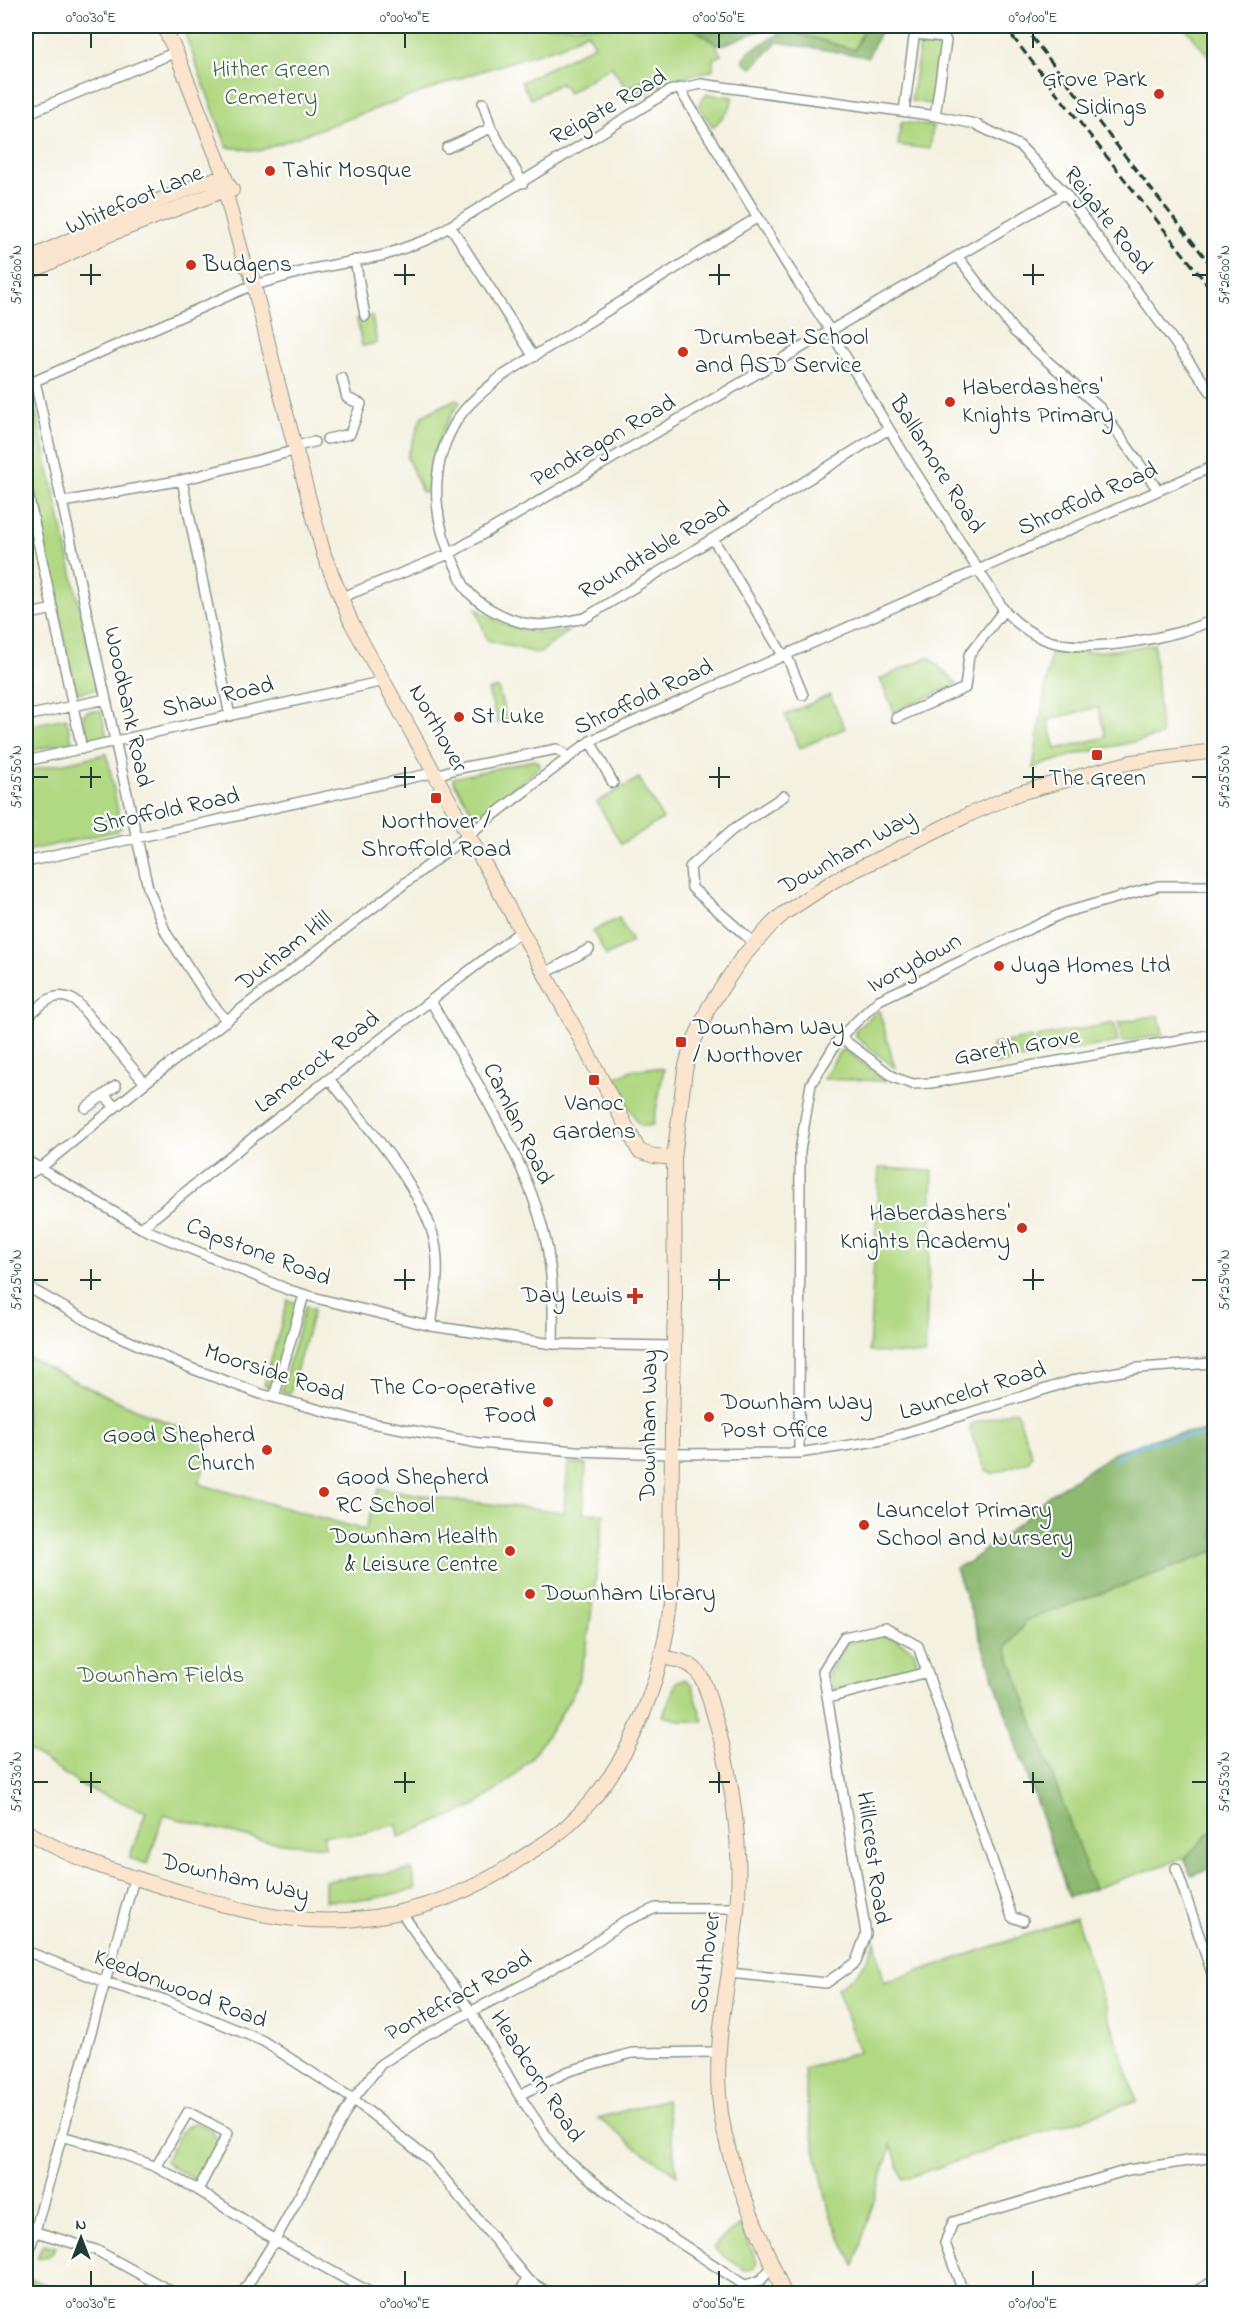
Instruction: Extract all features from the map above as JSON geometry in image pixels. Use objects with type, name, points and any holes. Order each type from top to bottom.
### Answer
[{"type":"street","name":"Northover","points":[[163,26],[176,52],[227,183],[238,203],[253,263],[250,269],[276,376],[324,555],[340,598],[639,1150],[654,1156],[674,1158]]},
{"type":"street","points":[[904,111],[914,38],[916,34],[921,34],[944,38],[946,41],[935,116]]},
{"type":"street","points":[[26,114],[176,52]]},
{"type":"street","name":"Reigate Road","points":[[26,385],[255,285],[308,270],[385,255],[429,239],[669,91],[700,84],[935,116],[975,124],[1020,146],[1065,193],[1215,396]]},
{"type":"street","name":"Ballamore Road","points":[[679,88],[889,429],[1004,610],[1028,631],[1049,641],[1088,646],[1182,633],[1215,619]]},
{"type":"street","points":[[483,104],[490,128],[523,183]]},
{"type":"street","points":[[447,148],[490,128]]},
{"type":"street","name":"Whitefoot Lane","points":[[26,260],[147,205],[202,183],[213,180],[227,183]]},
{"type":"street","name":"Whitefoot Lane","points":[[26,274],[108,235],[217,193],[227,183]]},
{"type":"street","name":"Pendragon Road","points":[[340,598],[449,554],[1065,193]]},
{"type":"street","name":"Roundtable Road","points":[[758,217],[502,376],[467,406],[451,429],[438,469],[436,496],[440,528],[449,554],[467,590],[494,611],[518,622],[544,625],[585,618],[889,429]]},
{"type":"street","points":[[451,227],[534,357]]},
{"type":"street","points":[[958,257],[1015,332],[1100,408],[1158,490]]},
{"type":"street","points":[[355,260],[365,316]]},
{"type":"street","points":[[327,439],[350,434],[361,404],[347,398],[342,378]]},
{"type":"street","name":"Woodbank Road","points":[[35,381],[148,888],[166,933],[211,1002],[227,1021]]},
{"type":"street","points":[[63,502],[182,480],[314,442]]},
{"type":"street","name":"Shroffold Road","points":[[26,862],[557,749],[568,758],[590,741],[1215,466]]},
{"type":"street","points":[[182,480],[230,716]]},
{"type":"street","points":[[26,484],[28,510],[53,609],[82,748]]},
{"type":"street","points":[[713,539],[785,654],[803,695]]},
{"type":"street","points":[[26,615],[53,609]]},
{"type":"street","points":[[896,718],[965,688],[969,655],[1004,610]]},
{"type":"street","name":"Shaw Road","points":[[26,761],[384,681]]},
{"type":"street","points":[[26,716],[106,699]]},
{"type":"street","points":[[590,741],[613,783]]},
{"type":"street","name":"Downham Way","points":[[26,1831],[52,1847],[89,1864],[216,1903],[281,1917],[344,1920],[432,1904],[478,1885],[557,1835],[570,1824],[600,1788],[630,1741],[644,1713],[662,1657],[671,1603],[671,1454],[675,1306],[674,1158],[685,1070],[698,1028],[724,982],[754,943],[783,914],[835,880],[970,813],[1019,793],[1132,762],[1215,751]]},
{"type":"street","name":"Durham Hill","points":[[26,1176],[44,1165],[145,1083],[568,758]]},
{"type":"street","points":[[754,943],[692,888],[690,867],[732,830],[784,796]]},
{"type":"street","name":"Ivorydown","points":[[799,1453],[800,1151],[811,1084],[840,1036],[879,1000],[1063,913],[1158,886],[1215,886]]},
{"type":"street","name":"Lamerock Road","points":[[141,1228],[521,931]]},
{"type":"street","points":[[544,974],[589,949]]},
{"type":"street","points":[[26,1018],[44,1002],[58,996],[68,996],[77,1002],[145,1083]]},
{"type":"street","name":"Camlan Road","points":[[431,1001],[519,1162],[543,1226],[551,1272],[553,1344]]},
{"type":"street","name":"Gareth Grove","points":[[840,1036],[895,1078],[913,1084],[932,1083],[1215,1034]]},
{"type":"street","points":[[329,1079],[380,1144],[422,1203],[434,1239],[438,1271],[431,1326]]},
{"type":"street","points":[[86,1108],[116,1086]]},
{"type":"street","points":[[104,1095],[115,1107]]},
{"type":"street","name":"Capstone Road","points":[[26,1160],[141,1228],[304,1295],[431,1326],[553,1344],[673,1346]]},
{"type":"street","name":"Moorside Road","points":[[26,1286],[102,1329],[193,1369],[274,1397],[361,1421],[478,1443],[576,1451],[671,1454]]},
{"type":"street","points":[[274,1397],[304,1295]]},
{"type":"street","name":"Launcelot Road","points":[[671,1454],[799,1453],[883,1440],[1078,1379],[1139,1368],[1215,1363]]},
{"type":"street","name":"Hillcrest Road","points":[[729,1973],[826,1983],[856,1962],[866,1934],[823,1671],[844,1637],[885,1628],[918,1646],[1012,1917],[1023,1921]]},
{"type":"street","name":"Southover","points":[[662,1657],[686,1663],[695,1670],[705,1685],[725,1757],[738,1851],[738,1908],[717,2052],[719,2098],[732,2164],[742,2194],[784,2294]]},
{"type":"street","points":[[828,1698],[927,1672]]},
{"type":"street","points":[[1176,1868],[1215,1979]]},
{"type":"street","points":[[26,2263],[30,2230],[61,2136],[134,1879]]},
{"type":"street","name":"Pontefract Road","points":[[242,2294],[275,2240],[353,2099],[381,2064],[424,2036],[532,1980],[623,1922],[656,1908],[738,1908]]},
{"type":"street","name":"Headcorn Road","points":[[401,1911],[472,2013],[519,2095],[559,2154],[624,2206],[758,2294]]},
{"type":"street","name":"Keedonwood Road","points":[[26,1951],[105,1982],[165,2000],[263,2041],[353,2099],[428,2159],[527,2279],[550,2294]]},
{"type":"street","points":[[519,2095],[569,2071],[632,2053],[717,2052]]},
{"type":"street","points":[[156,2168],[188,2112],[228,2133],[198,2190]]},
{"type":"street","points":[[61,2136],[112,2150],[156,2168],[198,2190],[275,2240],[373,2294]]},
{"type":"street","points":[[964,2294],[945,2243],[953,2222],[1128,2170],[1215,2157]]},
{"type":"street","points":[[30,2230],[96,2250],[176,2294]]},
{"type":"street","points":[[746,2285],[761,2280],[774,2266]]},
{"type":"street","points":[[519,2294],[527,2279]]},
{"type":"street","points":[[1191,2294],[1215,2281]]},
{"type":"green space","name":"Hither Green Cemetery","points":[[182,26],[690,26],[715,43],[721,55],[713,59],[713,69],[710,71],[673,79],[634,100],[611,66],[568,93],[561,83],[531,99],[521,82],[595,45],[587,32],[561,46],[475,73],[259,151],[227,147]]},
{"type":"green space","points":[[690,26],[771,26],[723,45],[715,43]]},
{"type":"green space","points":[[793,26],[800,26],[793,32],[855,50],[864,26],[883,26],[868,57],[777,42],[752,68],[745,64],[743,60],[749,51]]},
{"type":"green space","points":[[800,26],[864,26],[855,50],[793,32]]},
{"type":"green space","points":[[1184,26],[1214,26],[1214,63]]},
{"type":"green space","points":[[921,39],[941,43],[932,104],[911,101]]},
{"type":"green space","points":[[646,77],[655,77],[660,83],[638,94],[624,96],[624,89],[637,84]]},
{"type":"green space","points":[[707,94],[733,97],[729,110],[713,127],[698,105]]},
{"type":"green space","points":[[901,122],[933,126],[930,149],[898,145]]},
{"type":"green space","points":[[372,316],[377,343],[362,346],[357,319]]},
{"type":"green space","points":[[32,394],[98,689],[76,693],[26,458],[26,396]]},
{"type":"green space","points":[[456,399],[460,402],[437,445],[428,493],[422,492],[407,457],[422,416]]},
{"type":"green space","points":[[476,608],[498,621],[519,629],[543,632],[568,631],[539,654],[487,640]]},
{"type":"green space","points":[[1154,644],[1161,736],[1073,755],[1033,768],[1051,650],[1090,652]],"holes":[[[1098,707],[1106,737],[1056,749],[1048,720]]]},
{"type":"green space","points":[[929,657],[957,684],[894,712],[880,679]]},
{"type":"green space","points":[[498,688],[507,720],[498,723],[488,690]]},
{"type":"green space","points":[[830,695],[845,728],[800,748],[785,715]]},
{"type":"green space","points":[[88,711],[101,711],[107,737],[87,741],[83,715]]},
{"type":"green space","points":[[66,718],[72,741],[26,752],[26,726]]},
{"type":"green space","points":[[107,754],[121,828],[117,831],[26,851],[26,771]]},
{"type":"green space","points":[[534,760],[539,763],[540,767],[480,815],[473,813],[453,781],[453,778]]},
{"type":"green space","points":[[639,778],[663,819],[621,844],[597,802]]},
{"type":"green space","points":[[619,918],[632,942],[606,956],[593,931]]},
{"type":"green space","points":[[879,1010],[895,1068],[856,1037],[855,1030]]},
{"type":"green space","points":[[1159,1015],[1163,1035],[1122,1042],[1119,1022]]},
{"type":"green space","points":[[1114,1023],[1118,1042],[1040,1056],[1036,1037]]},
{"type":"green space","points":[[1032,1037],[1036,1057],[995,1064],[992,1045]]},
{"type":"green space","points":[[846,1050],[886,1081],[823,1079],[840,1051]]},
{"type":"green space","points":[[664,1069],[653,1125],[643,1126],[637,1122],[614,1078],[632,1070]]},
{"type":"green space","points":[[879,1168],[933,1171],[925,1355],[869,1352]]},
{"type":"green space","points":[[288,1300],[297,1303],[273,1387],[264,1385]]},
{"type":"green space","points":[[305,1306],[314,1309],[290,1393],[281,1391]]},
{"type":"green space","name":"Downham Fields","points":[[26,1356],[117,1401],[212,1439],[199,1484],[365,1530],[379,1488],[453,1500],[564,1512],[568,1463],[586,1464],[583,1513],[604,1514],[587,1646],[576,1688],[531,1758],[509,1781],[473,1807],[399,1837],[397,1824],[364,1833],[324,1835],[324,1847],[262,1841],[163,1815],[148,1864],[129,1858],[146,1812],[85,1788],[26,1748]]},
{"type":"green space","points":[[1016,1410],[1032,1455],[1029,1461],[992,1474],[986,1471],[970,1431],[971,1424]]},
{"type":"green space","points":[[1214,1431],[1214,1866],[1191,1875],[1184,1858],[1069,1897],[956,1568],[969,1562],[1022,1521],[1048,1496],[1118,1451],[1167,1435]]},
{"type":"green space","points":[[1214,1431],[1214,1551],[1027,1620],[1006,1648],[1094,1889],[1069,1897],[956,1568],[969,1562],[1022,1521],[1048,1496],[1118,1451],[1167,1435]]},
{"type":"green space","points":[[881,1634],[897,1640],[914,1651],[917,1662],[913,1669],[831,1689],[828,1673],[847,1643]]},
{"type":"green space","points":[[685,1679],[692,1685],[703,1722],[684,1721],[663,1716],[676,1682]]},
{"type":"green space","points":[[1214,1828],[1214,1866],[1191,1875],[1185,1858]]},
{"type":"green space","points":[[411,1870],[416,1889],[372,1899],[325,1901],[325,1881]]},
{"type":"green space","points":[[1076,1918],[1137,2101],[903,2179],[891,2145],[854,2266],[830,2214],[807,2105],[804,2069],[859,2052],[837,1988],[861,1968],[875,1940],[884,1983]]},
{"type":"green space","points":[[666,2099],[677,2175],[598,2118]]},
{"type":"green space","points":[[194,2122],[210,2129],[218,2140],[217,2146],[197,2181],[164,2162],[183,2129]]},
{"type":"green space","points":[[741,2225],[757,2262],[755,2267],[748,2270],[743,2269],[713,2248],[721,2239]]},
{"type":"green space","points":[[42,2245],[56,2247],[49,2256],[37,2258]]},
{"type":"green space","points":[[32,2279],[64,2293],[28,2293]]},
{"type":"waterway","points":[[1114,1460],[1123,1453],[1147,1443],[1214,1434]]},
{"type":"railway","points":[[1004,26],[1214,293]]},
{"type":"railway","points":[[1023,26],[1214,269]]},
{"type":"place","name":"Grove Park Sidings","points":[[1159,94]]},
{"type":"place","name":"Tahir Mosque","points":[[270,171]]},
{"type":"place","name":"Budgens","points":[[191,265]]},
{"type":"place","name":"Drumbeat School and ASD Service","points":[[683,352]]},
{"type":"place","name":"Haberdashers' Knights Primary","points":[[950,402]]},
{"type":"place","name":"St Luke","points":[[459,717]]},
{"type":"place","name":"The Green","points":[[1097,755]]},
{"type":"place","name":"Northover / Shroffold Road","points":[[436,798]]},
{"type":"place","name":"Juga Homes Ltd","points":[[999,966]]},
{"type":"place","name":"Downham Way / Northover","points":[[681,1042]]},
{"type":"place","name":"Vanoc Gardens","points":[[594,1080]]},
{"type":"place","name":"Haberdashers' Knights Academy","points":[[1022,1228]]},
{"type":"place","name":"Day Lewis","points":[[635,1296]]},
{"type":"place","name":"The Co-operative Food","points":[[548,1402]]},
{"type":"place","name":"Downham Way Post Office","points":[[709,1417]]},
{"type":"place","name":"Good Shepherd Church","points":[[267,1450]]},
{"type":"place","name":"Good Shepherd RC School","points":[[324,1492]]},
{"type":"place","name":"Launcelot Primary School and Nursery","points":[[864,1525]]},
{"type":"place","name":"Downham Health & Leisure Centre","points":[[510,1551]]},
{"type":"place","name":"Downham Library","points":[[530,1594]]}]
